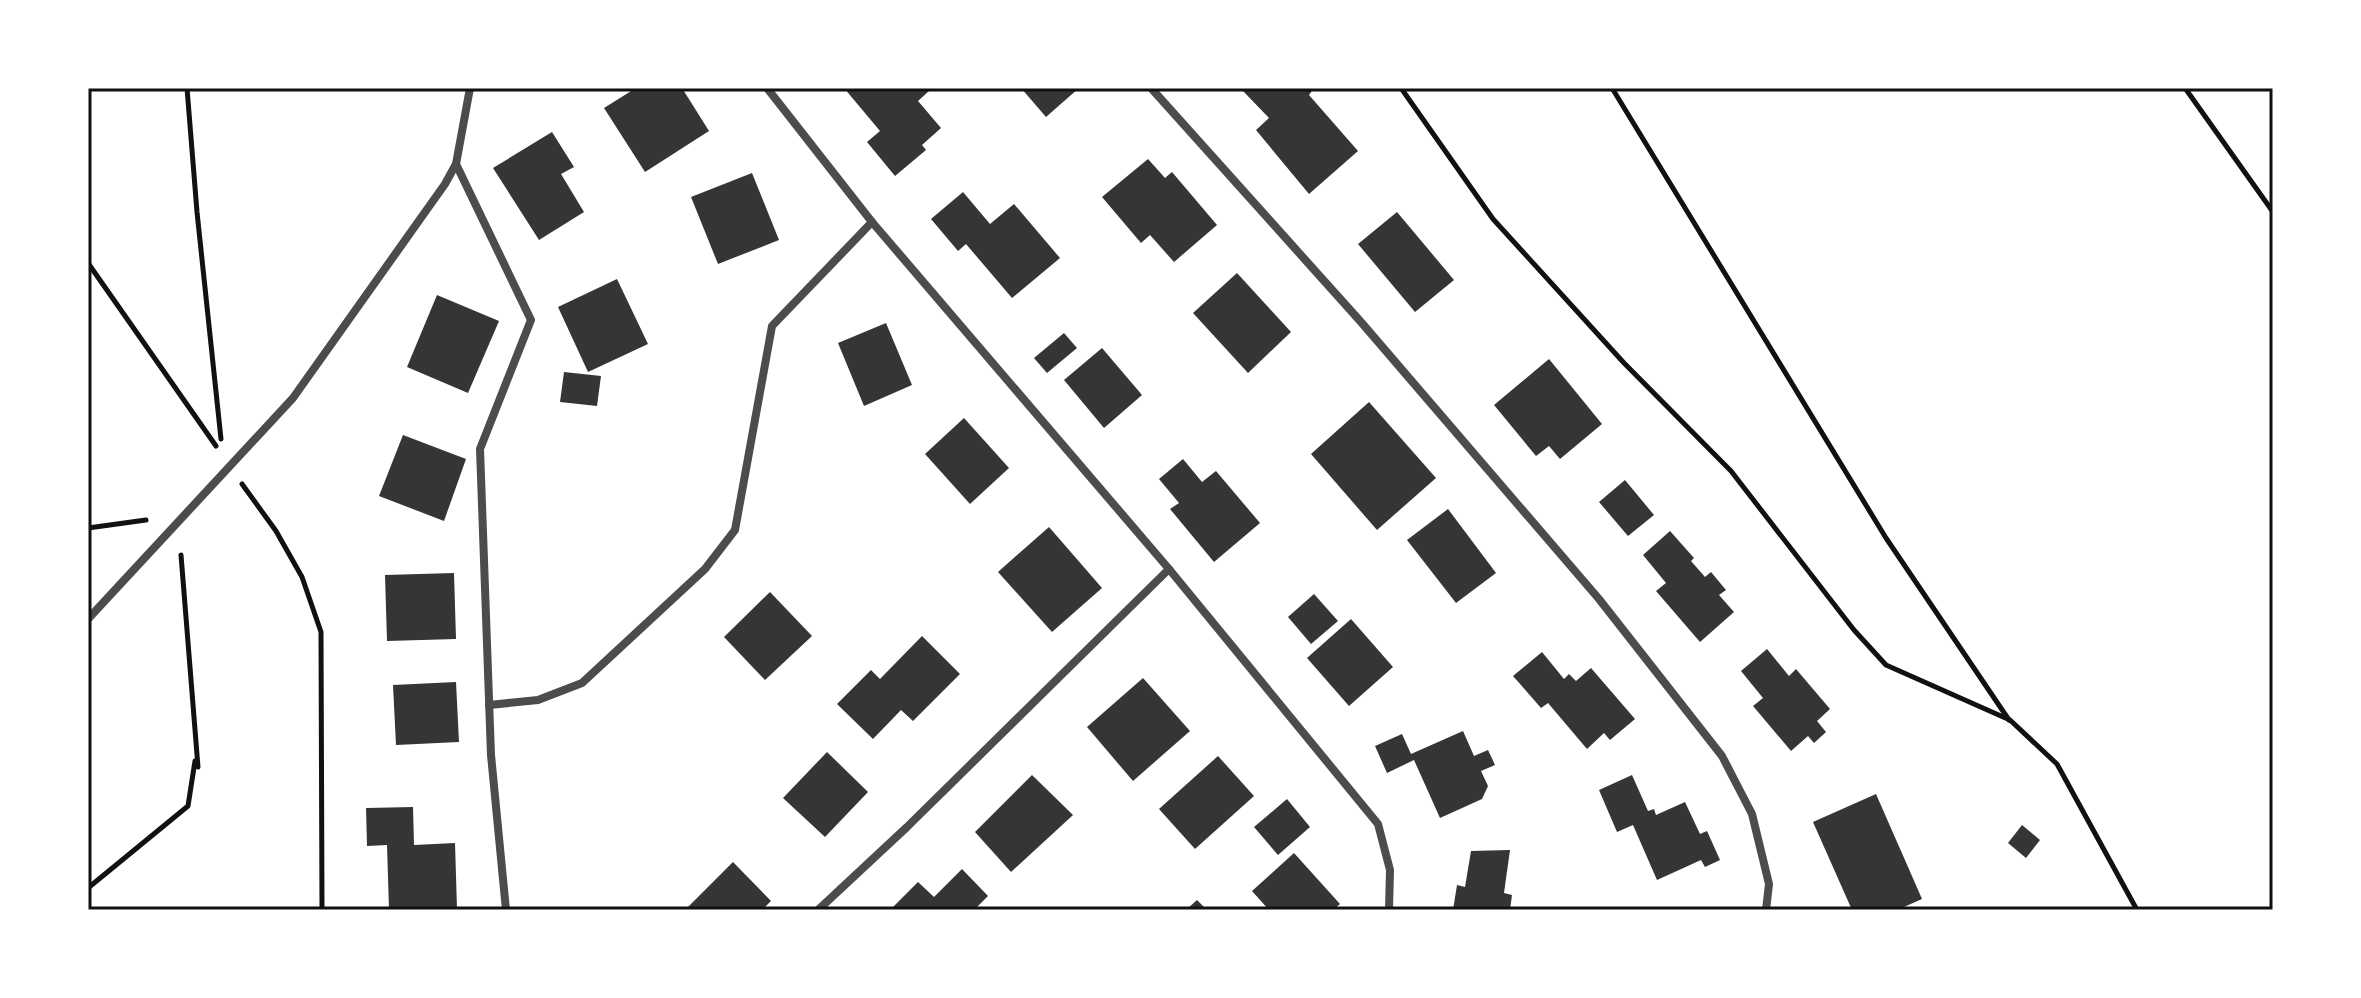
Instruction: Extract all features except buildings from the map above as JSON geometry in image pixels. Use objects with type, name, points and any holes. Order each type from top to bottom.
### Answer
[{"type":"street","points":[[88,619],[293,398],[445,184],[456,164],[470,88]]},
{"type":"street","points":[[767,88],[872,222],[1169,569],[1378,824],[1390,870],[1389,910]]},
{"type":"street","points":[[1151,88],[1361,322],[1599,599],[1722,756],[1752,814],[1769,884],[1766,910]]},
{"type":"street","points":[[456,164],[531,320],[480,449],[491,755],[506,910]]},
{"type":"street","points":[[489,705],[538,700],[582,683],[705,569],[735,530],[772,326],[872,222]]},
{"type":"street","points":[[818,910],[929,806],[1169,569]]},
{"type":"path","points":[[88,263],[223,456],[187,88]]},
{"type":"path","points":[[1401,88],[1493,219],[1624,363],[1731,471],[1854,630],[1886,665],[2010,720]]},
{"type":"path","points":[[1612,88],[1886,538],[2010,720],[2057,764],[2137,910]]},
{"type":"path","points":[[2185,88],[2273,212]]},
{"type":"path","points":[[225,471],[242,484],[276,531],[302,577],[321,632],[322,910]]},
{"type":"path","points":[[88,528],[184,515],[181,553],[198,767]]},
{"type":"path","points":[[88,888],[188,806],[198,746]]}]
